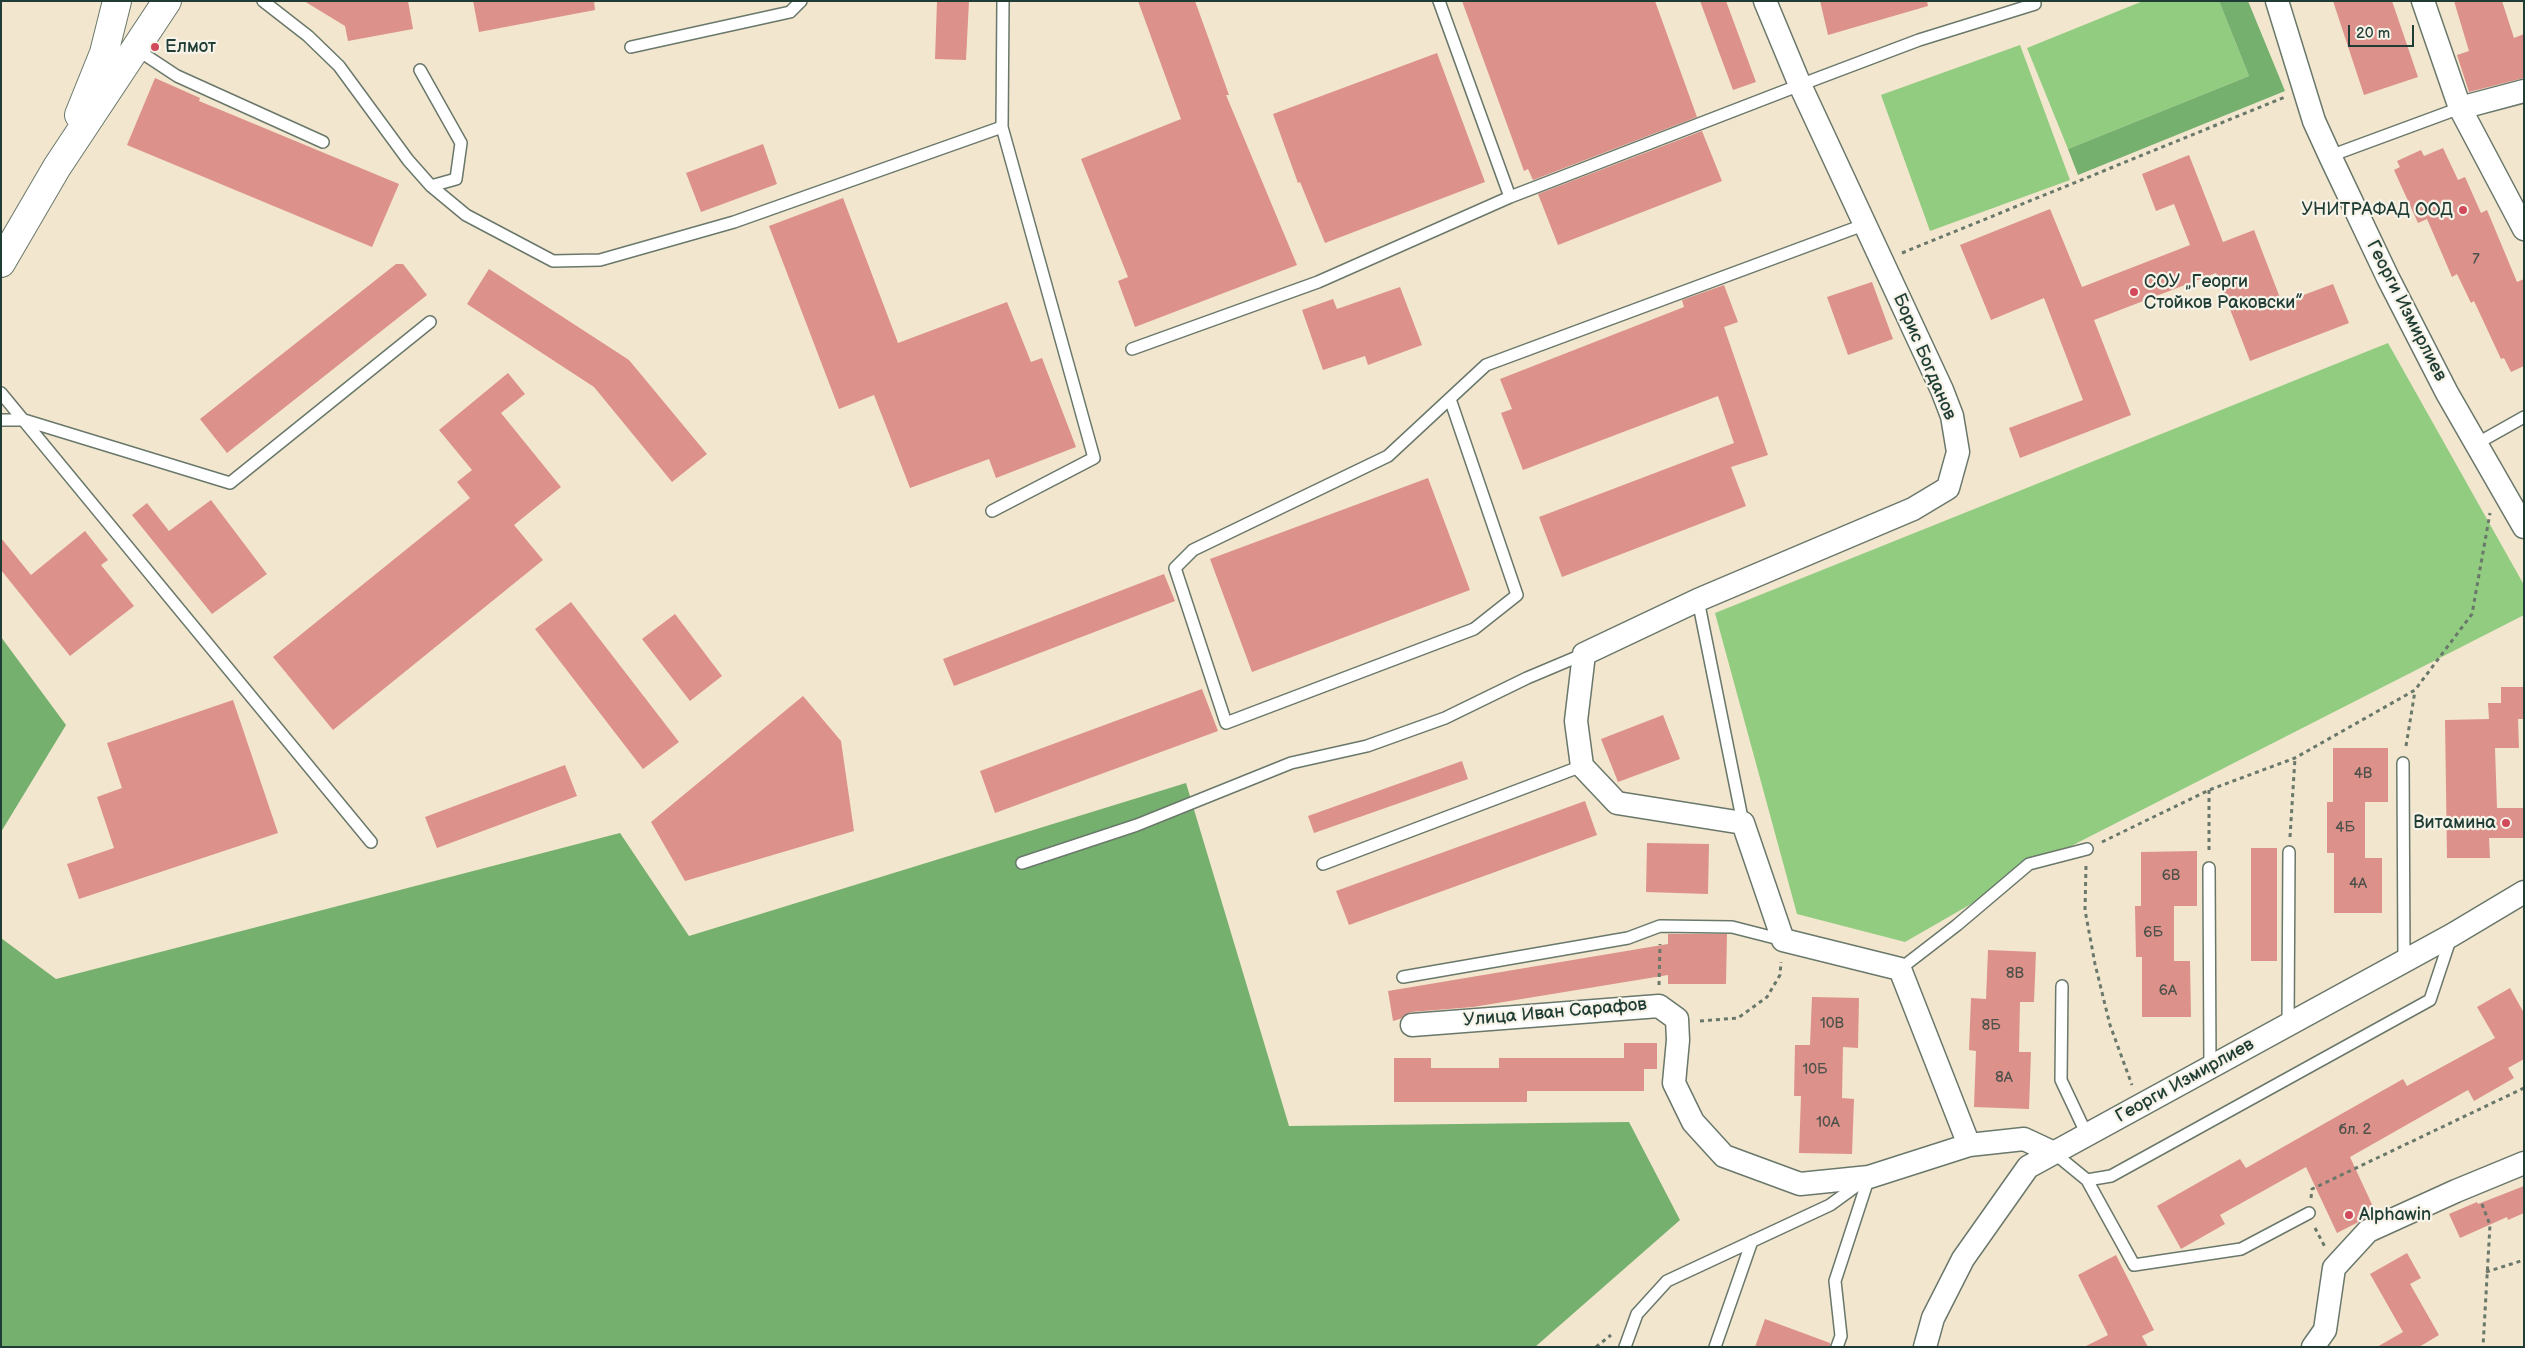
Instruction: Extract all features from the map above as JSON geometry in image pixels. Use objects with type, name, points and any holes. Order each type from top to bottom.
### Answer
[{"type":"main road","points":[[57,167],[104,54],[117,1]]},
{"type":"main road","points":[[1,263],[57,167],[167,1]]},
{"type":"street","name":"Борис Богданов","points":[[1584,654],[1698,600],[1913,509],[1948,488],[1958,452],[1952,416],[1866,224],[1800,85],[1765,1]]},
{"type":"street","name":"Георги Измирлиев","points":[[2277,1],[2314,121],[2330,156],[2388,278],[2476,444],[2524,527]]},
{"type":"street","points":[[2423,1],[2460,108],[2524,228]]},
{"type":"street","points":[[2460,108],[2524,90]]},
{"type":"street","points":[[1584,654],[1576,721],[1582,766],[1617,803],[1743,823],[1783,940],[1900,969],[1969,1145]]},
{"type":"street","name":"Георги Измирлиев","points":[[1924,1347],[1934,1318],[1963,1259],[2028,1167],[2452,935],[2524,892]]},
{"type":"street","name":"Улица Иван Сарафов","points":[[1412,1025],[1659,1006],[1676,1019]]},
{"type":"street","points":[[1676,1019],[1678,1040],[1674,1083],[1693,1122],[1724,1156],[1800,1184],[1869,1177],[1969,1145],[2024,1139],[2054,1153]]},
{"type":"street","points":[[2313,1347],[2325,1330],[2334,1268],[2368,1231],[2524,1163]]},
{"type":"lane","points":[[263,1],[308,36],[339,66],[408,160],[431,186],[466,215],[553,261],[600,260],[734,222],[1002,127]]},
{"type":"lane","points":[[631,47],[790,12],[801,1]]},
{"type":"lane","points":[[992,511],[1094,458],[1002,127],[1003,1]]},
{"type":"lane","points":[[1438,1],[1510,197]]},
{"type":"lane","points":[[1132,349],[1318,282],[1510,197],[1800,85],[1919,40],[2035,4]]},
{"type":"lane","points":[[136,50],[177,76],[323,142]]},
{"type":"lane","points":[[420,70],[461,143],[456,179],[431,186]]},
{"type":"lane","points":[[2330,156],[2460,108]]},
{"type":"lane","points":[[1450,399],[1517,595],[1474,629],[1226,723],[1175,568],[1193,550],[1388,456],[1486,365],[1866,224]]},
{"type":"lane","points":[[1,420],[24,420],[230,483],[430,322]]},
{"type":"lane","points":[[1,392],[371,842]]},
{"type":"lane","points":[[2476,444],[2524,417]]},
{"type":"lane","points":[[1698,600],[1743,823]]},
{"type":"lane","points":[[1022,863],[1137,825],[1291,763],[1367,746],[1445,718],[1527,678],[1584,654]]},
{"type":"lane","points":[[2403,764],[2404,961]]},
{"type":"lane","points":[[1323,864],[1582,766]]},
{"type":"lane","points":[[1900,969],[1957,926],[2029,864],[2087,849]]},
{"type":"lane","points":[[2288,1025],[2289,852]]},
{"type":"lane","points":[[2210,868],[2210,1067]]},
{"type":"lane","points":[[1403,976],[1628,938],[1660,926],[1732,927],[1783,940]]},
{"type":"lane","points":[[2087,1180],[2112,1176],[2430,1000],[2452,935]]},
{"type":"lane","points":[[2062,986],[2061,1080],[2087,1135]]},
{"type":"lane","points":[[2054,1153],[2087,1180],[2134,1265],[2241,1249],[2309,1213]]},
{"type":"lane","points":[[1625,1347],[1637,1314],[1667,1281],[1830,1205],[1869,1177]]},
{"type":"lane","points":[[1837,1347],[1841,1336],[1835,1281],[1869,1177]]},
{"type":"lane","points":[[1715,1347],[1752,1241]]},
{"type":"path","points":[[1882,261],[2304,89]]},
{"type":"path","points":[[2140,1106],[2110,1025],[2095,964],[2085,910],[2087,849],[2209,790],[2295,758],[2416,690],[2472,614],[2496,478]]},
{"type":"path","points":[[2403,764],[2416,690]]},
{"type":"path","points":[[2289,852],[2295,758]]},
{"type":"path","points":[[2209,790],[2210,868]]},
{"type":"path","points":[[1659,1006],[1660,926]]},
{"type":"path","points":[[1676,1019],[1708,1022],[1738,1018],[1767,998],[1780,975],[1783,940]]},
{"type":"path","points":[[2334,1268],[2309,1213],[2312,1189],[2524,1088]]},
{"type":"path","points":[[2473,1184],[2490,1225],[2483,1347]]},
{"type":"path","points":[[2486,1272],[2524,1260]]},
{"type":"green space","points":[[2143,1],[2219,1],[2249,76],[2068,149],[2027,48]]},
{"type":"green space","points":[[2219,1],[2248,1],[2285,91],[2078,175],[2068,149],[2249,76]]},
{"type":"green space","points":[[2020,45],[2070,180],[1930,231],[1881,95]]},
{"type":"green space","points":[[2388,343],[2524,585],[2524,615],[2077,843],[1905,942],[1797,914],[1715,613]]},
{"type":"green space","points":[[1,637],[66,725],[1,832]]},
{"type":"green space","points":[[1186,783],[1289,1126],[1629,1122],[1680,1220],[1535,1347],[1,1347],[1,938],[56,979],[620,833],[689,936]]},
{"type":"building","points":[[304,1],[408,1],[413,29],[348,41],[345,26]]},
{"type":"building","points":[[473,1],[594,1],[595,10],[479,32]]},
{"type":"building","points":[[937,1],[969,1],[966,60],[935,59]]},
{"type":"building","points":[[1138,1],[1195,1],[1229,95],[1226,95],[1297,265],[1135,327],[1118,281],[1128,277],[1081,159],[1181,119]]},
{"type":"building","points":[[1462,1],[1655,1],[1697,117],[1533,180],[1528,169],[1524,171]]},
{"type":"building","points":[[1700,1],[1726,1],[1756,82],[1733,90]]},
{"type":"building","points":[[1820,1],[1927,1],[1928,6],[1828,35]]},
{"type":"building","points":[[2333,1],[2392,1],[2418,77],[2364,95]]},
{"type":"building","points":[[2454,1],[2502,1],[2514,38],[2524,34],[2524,78],[2469,92],[2457,55],[2469,51]]},
{"type":"building","points":[[1437,53],[1485,182],[1325,243],[1300,182],[1298,183],[1273,114]]},
{"type":"building","points":[[155,78],[200,98],[199,101],[399,184],[372,247],[127,145]]},
{"type":"building","points":[[1702,131],[1722,181],[1558,245],[1538,194]]},
{"type":"building","points":[[763,144],[777,184],[701,212],[686,173]]},
{"type":"building","points":[[2443,148],[2458,180],[2465,177],[2481,213],[2487,210],[2517,282],[2524,279],[2524,366],[2511,372],[2504,358],[2501,359],[2474,301],[2471,303],[2457,274],[2452,277],[2427,219],[2418,223],[2394,170],[2400,167],[2397,161],[2421,150],[2424,156]]},
{"type":"building","points":[[2189,155],[2223,242],[2254,230],[2282,303],[2333,284],[2349,323],[2250,361],[2216,273],[2094,320],[2131,415],[2020,458],[2009,428],[2083,400],[2044,298],[1991,320],[1960,245],[2050,209],[2082,287],[2190,245],[2174,204],[2156,211],[2142,174]]},
{"type":"building","points":[[843,198],[898,343],[1007,302],[1031,362],[1042,358],[1076,447],[996,478],[989,459],[910,488],[874,395],[839,409],[769,226]]},
{"type":"building","points":[[396,264],[403,264],[427,295],[227,453],[200,419]]},
{"type":"building","points":[[489,269],[629,360],[707,454],[672,482],[594,387],[467,304]]},
{"type":"building","points":[[1872,282],[1893,339],[1848,355],[1827,297]]},
{"type":"building","points":[[1724,285],[1738,322],[1724,327],[1768,455],[1731,467],[1746,506],[1562,577],[1539,517],[1734,443],[1718,396],[1523,470],[1501,413],[1512,409],[1500,379],[1684,307],[1682,300]]},
{"type":"building","points":[[1400,287],[1422,345],[1368,365],[1365,356],[1323,370],[1302,310],[1333,299],[1337,309]]},
{"type":"building","points":[[508,373],[525,394],[501,413],[561,487],[514,525],[543,560],[333,730],[273,657],[470,498],[457,482],[472,470],[439,430]]},
{"type":"building","points":[[1428,478],[1470,590],[1252,672],[1210,559]]},
{"type":"building","points":[[211,500],[267,574],[212,614],[132,515],[147,503],[169,531]]},
{"type":"building","points":[[85,531],[108,560],[101,565],[134,606],[70,656],[1,570],[1,538],[31,575]]},
{"type":"building","points":[[1164,574],[1175,601],[954,686],[943,659]]},
{"type":"building","points":[[571,602],[679,742],[643,769],[535,629]]},
{"type":"building","points":[[675,614],[722,676],[690,701],[642,639]]},
{"type":"building","points":[[2501,687],[2524,687],[2524,719],[2518,719],[2519,748],[2495,748],[2497,808],[2524,808],[2524,838],[2489,838],[2490,858],[2447,858],[2445,720],[2489,719],[2488,703],[2501,703]]},
{"type":"building","points":[[1202,689],[1218,731],[995,813],[980,771]]},
{"type":"building","points":[[803,696],[841,741],[854,831],[685,881],[651,822]]},
{"type":"building","points":[[233,700],[278,833],[79,899],[67,864],[114,848],[97,797],[122,788],[107,743]]},
{"type":"building","points":[[1663,715],[1680,759],[1618,782],[1601,739]]},
{"type":"building","points":[[2333,748],[2388,748],[2388,802],[2365,802],[2365,858],[2382,858],[2382,913],[2334,913],[2334,853],[2327,853],[2327,802],[2333,802]]},
{"type":"building","points":[[1462,761],[1468,779],[1314,833],[1308,816]]},
{"type":"building","points":[[565,765],[577,796],[437,848],[425,817]]},
{"type":"building","points":[[1585,801],[1597,835],[1349,925],[1336,891]]},
{"type":"building","points":[[1647,843],[1709,844],[1708,894],[1646,892]]},
{"type":"building","points":[[2251,848],[2277,848],[2277,961],[2251,961]]},
{"type":"building","points":[[2197,851],[2197,906],[2174,906],[2174,961],[2190,961],[2191,1017],[2142,1017],[2142,957],[2136,957],[2135,906],[2141,906],[2141,852]]},
{"type":"building","points":[[1668,934],[1727,934],[1726,984],[1668,984],[1668,975],[1473,1007],[1411,1012],[1393,1021],[1388,991],[1668,944]]},
{"type":"building","points":[[1988,950],[2036,952],[2034,1002],[2020,1002],[2019,1052],[2031,1052],[2029,1109],[1974,1107],[1976,1051],[1969,1050],[1971,998],[1986,999]]},
{"type":"building","points":[[2510,988],[2524,1013],[2524,1059],[2508,1068],[2514,1078],[2474,1101],[2468,1090],[2350,1157],[2376,1213],[2337,1233],[2306,1167],[2220,1215],[2225,1224],[2181,1249],[2157,1206],[2240,1159],[2246,1168],[2403,1079],[2407,1086],[2495,1038],[2477,1007]]},
{"type":"building","points":[[1812,997],[1859,998],[1858,1048],[1843,1047],[1842,1098],[1854,1099],[1852,1154],[1799,1153],[1801,1096],[1794,1096],[1795,1045],[1810,1045]]},
{"type":"building","points":[[1624,1043],[1657,1043],[1657,1069],[1644,1069],[1644,1091],[1527,1091],[1527,1102],[1394,1102],[1394,1058],[1431,1058],[1431,1068],[1499,1068],[1499,1058],[1624,1058]]},
{"type":"building","points":[[2524,1186],[2524,1213],[2508,1220],[2507,1217],[2460,1238],[2449,1214]]},
{"type":"building","points":[[2407,1253],[2421,1278],[2410,1284],[2439,1335],[2419,1347],[2377,1347],[2403,1332],[2370,1274]]},
{"type":"building","points":[[2116,1255],[2154,1330],[2142,1336],[2148,1347],[2084,1347],[2108,1335],[2078,1275]]},
{"type":"building","points":[[1765,1319],[1830,1343],[1830,1347],[1755,1347]]},
{"type":"place","name":"Елмот","points":[[155,47]]},
{"type":"place","name":"УНИТРАФАД ООД","points":[[2463,210]]},
{"type":"place","name":"СОУ „Георги Стойков Раковски”","points":[[2134,292]]},
{"type":"place","name":"Витамина","points":[[2506,823]]},
{"type":"place","name":"Alphawin","points":[[2349,1215]]}]
